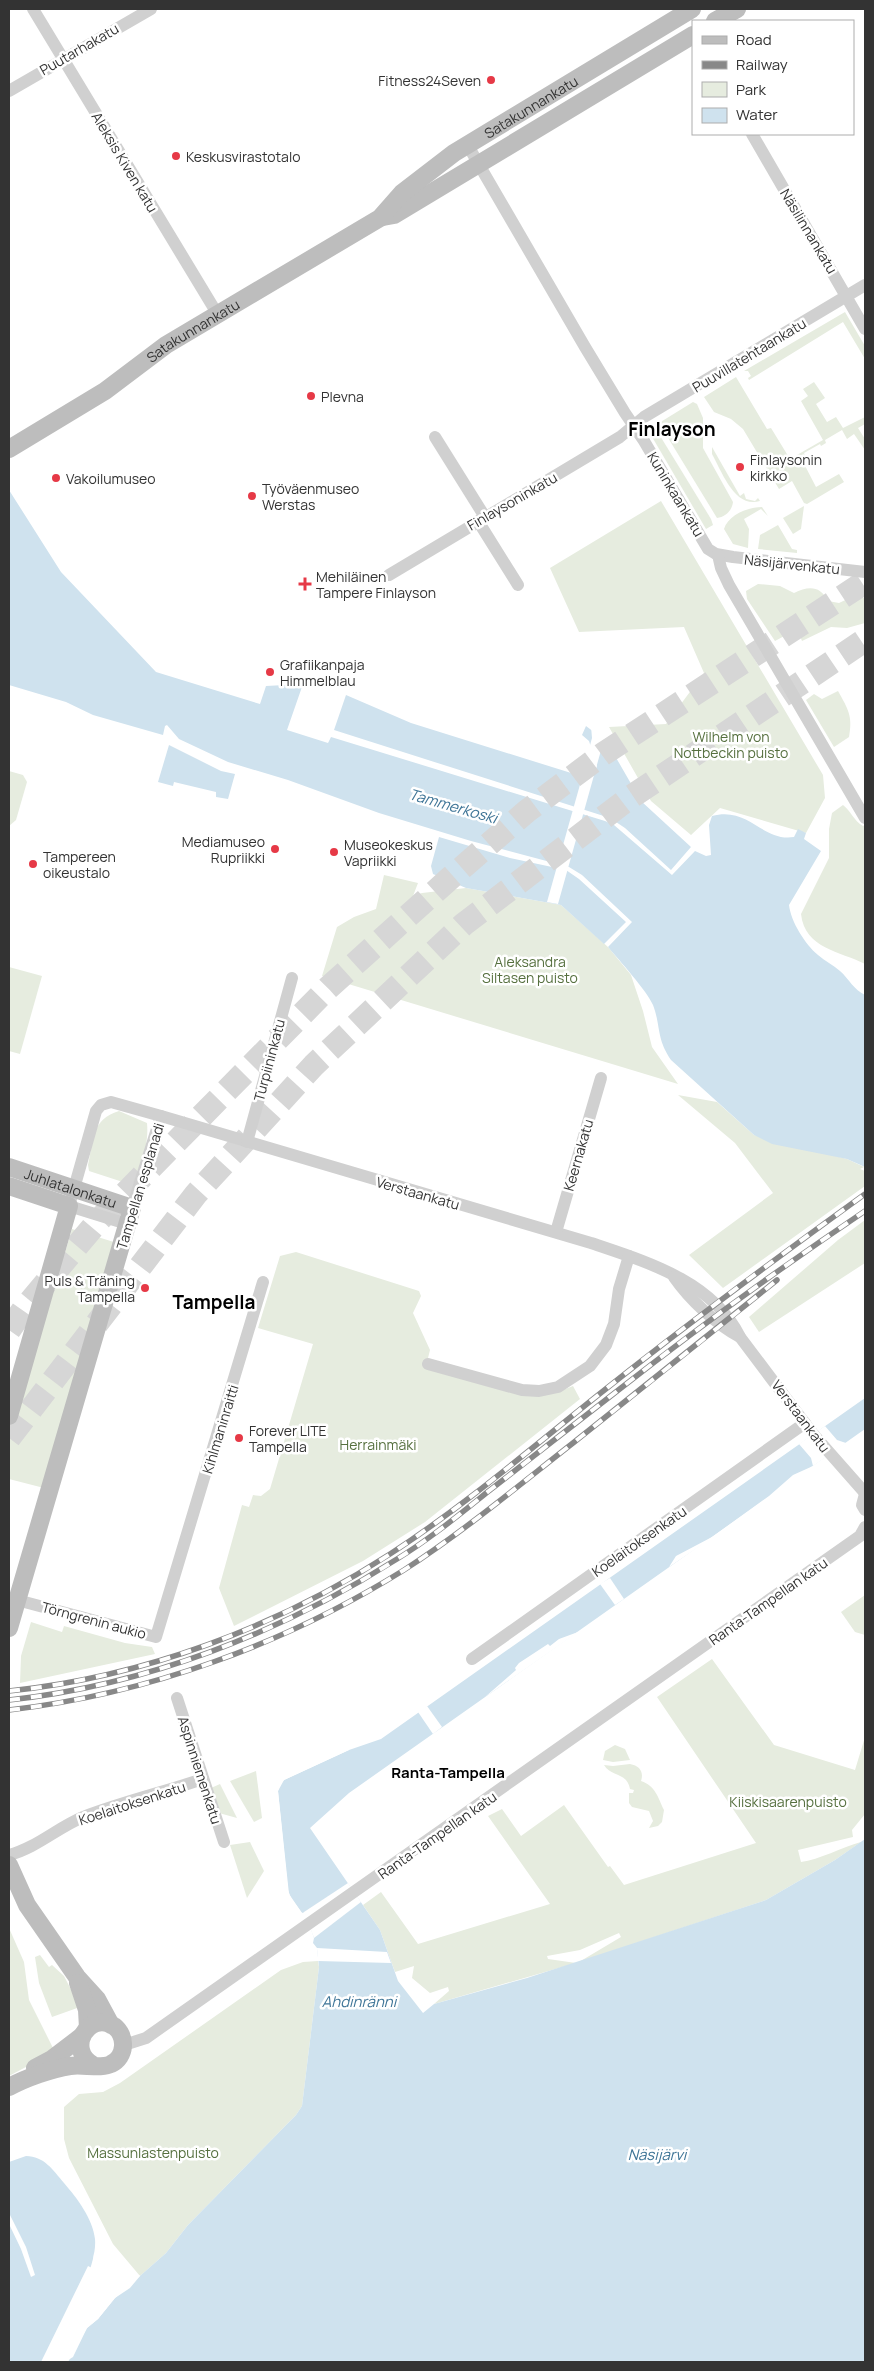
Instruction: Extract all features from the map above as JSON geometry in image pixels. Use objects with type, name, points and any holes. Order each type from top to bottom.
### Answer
[{"type":"street","name":"Aleksis Kiven katu","points":[[33,9],[218,315]]},
{"type":"street","name":"Puutarhakatu","points":[[9,91],[151,9]]},
{"type":"street","points":[[717,20],[737,9]]},
{"type":"street","name":"Satakunnankatu","points":[[380,218],[402,192],[467,144],[689,14]]},
{"type":"street","name":"Satakunnankatu","points":[[9,449],[105,391],[166,345],[380,218],[394,215],[692,36]]},
{"type":"street","name":"Näsilinnankatu","points":[[753,135],[865,329]]},
{"type":"street","name":"Kuninkaankatu","points":[[467,144],[585,347],[708,549],[718,555],[721,568],[729,585],[865,818]]},
{"type":"street","name":"Puuvillatehtaankatu","points":[[634,426],[644,417],[865,285]]},
{"type":"street","name":"Finlaysoninkatu","points":[[389,575],[620,437],[634,426]]},
{"type":"street","points":[[435,437],[518,585]]},
{"type":"street","name":"Näsijärvenkatu","points":[[718,555],[865,572]]},
{"type":"street","name":"Turpiininkatu","points":[[247,1142],[292,978]]},
{"type":"street","name":"Keernakatu","points":[[556,1232],[601,1078]]},
{"type":"street","name":"Tampellan esplanadi","points":[[9,1416],[92,1122],[101,1105],[111,1102],[161,1116],[130,1216],[23,1602],[9,1628]]},
{"type":"street","name":"Verstaankatu","points":[[161,1116],[556,1232],[656,1266],[672,1275],[682,1289],[727,1330],[740,1337],[813,1434],[865,1494]]},
{"type":"street","name":"Juhlatalonkatu","points":[[9,1166],[71,1198]]},
{"type":"street","name":"Juhlatalonkatu","points":[[9,1186],[71,1198],[130,1216]]},
{"type":"street","points":[[428,1364],[522,1390],[539,1391],[558,1388],[590,1366],[606,1345],[614,1324],[621,1281],[629,1256]]},
{"type":"street","name":"Kihlmaninraitti","points":[[174,1576],[264,1282]]},
{"type":"street","name":"Koelaitoksenkatu","points":[[472,1660],[805,1423]]},
{"type":"street","points":[[865,1494],[862,1505],[865,1510]]},
{"type":"street","name":"Ranta-Tampellan katu","points":[[124,2045],[146,2038],[260,1952],[309,1924],[852,1542],[860,1536],[865,1527]]},
{"type":"street","name":"Törngrenin aukio","points":[[23,1602],[156,1637],[174,1576]]},
{"type":"street","name":"Aspinniemenkatu","points":[[177,1698],[224,1842]]},
{"type":"street","name":"Koelaitoksenkatu","points":[[9,1856],[28,1849],[64,1826],[85,1816],[203,1779]]},
{"type":"street","points":[[9,1865],[27,1904],[77,1978],[97,1999],[111,2025],[119,2031],[124,2045],[116,2061],[103,2066],[70,2066],[27,2078],[9,2087]]},
{"type":"street","points":[[77,1978],[87,2010],[85,2032],[80,2046],[86,2060],[94,2065]]},
{"type":"street","points":[[27,2078],[34,2068],[52,2059],[99,2023],[111,2025]]},
{"type":"green space","points":[[845,312],[865,346],[865,359],[843,322],[749,380],[748,378],[751,376],[748,371],[744,371]]},
{"type":"green space","points":[[736,377],[767,429],[771,428],[790,459],[823,440],[801,401],[808,396],[803,389],[814,382],[825,398],[816,404],[827,422],[836,417],[843,428],[865,417],[865,424],[858,428],[865,439],[865,450],[854,434],[847,439],[842,430],[825,440],[826,443],[821,446],[820,444],[804,453],[805,455],[801,458],[816,487],[839,474],[844,482],[807,504],[804,503],[792,481],[779,489],[743,429],[731,419],[714,412],[704,397]]},
{"type":"green space","points":[[693,402],[697,404],[703,418],[703,448],[733,502],[730,511],[717,518],[659,423]]},
{"type":"green space","points":[[654,426],[711,519],[713,525],[706,529],[648,430]]},
{"type":"green space","points":[[712,447],[740,496],[744,493],[746,499],[755,501],[758,498],[760,501],[751,502],[743,500],[736,494],[720,470],[712,454]]},
{"type":"green space","name":"Wilhelm von Nottbeckin puisto","points":[[661,501],[823,775],[825,798],[806,833],[720,808],[691,835],[651,801],[609,727],[666,724],[704,673],[684,627],[579,632],[550,568]]},
{"type":"green space","points":[[804,506],[801,529],[793,534],[783,518]]},
{"type":"green space","points":[[762,507],[768,516],[761,509],[744,519],[749,529],[748,548],[733,544],[724,529],[726,524],[739,513],[751,508]]},
{"type":"green space","points":[[778,525],[792,549],[797,550],[797,553],[758,549],[760,535]]},
{"type":"green space","points":[[758,584],[780,586],[794,593],[813,588],[821,592],[828,601],[839,603],[858,594],[865,599],[865,623],[847,628],[831,627],[802,641],[798,631],[775,641],[747,599],[746,591]]},
{"type":"green space","points":[[838,691],[849,713],[850,730],[849,737],[834,747],[806,700],[814,694],[822,699]]},
{"type":"green space","points":[[9,771],[23,775],[27,782],[16,820],[9,826]]},
{"type":"green space","points":[[843,805],[860,824],[865,825],[865,964],[816,942],[804,926],[801,914],[829,858],[829,829],[832,813]]},
{"type":"green space","name":"Aleksandra Siltasen puisto","points":[[384,875],[418,883],[413,896],[422,893],[466,888],[561,905],[608,947],[631,975],[652,1047],[678,1084],[322,976],[337,927],[354,917],[376,909]]},
{"type":"green space","points":[[9,967],[42,976],[20,1054],[9,1051]]},
{"type":"green space","points":[[678,1095],[717,1102],[754,1135],[847,1159],[864,1167],[860,1169],[865,1171],[865,1186],[723,1288],[689,1255],[773,1193],[735,1143]]},
{"type":"green space","points":[[119,1111],[147,1123],[144,1155],[138,1171],[129,1184],[89,1171],[88,1165],[98,1125],[110,1115]]},
{"type":"green space","points":[[865,1220],[865,1263],[759,1332],[749,1317],[838,1240]]},
{"type":"green space","points":[[72,1229],[117,1243],[44,1488],[9,1479],[9,1441]]},
{"type":"green space","name":"Herrainmäki","points":[[296,1252],[419,1291],[421,1296],[413,1313],[430,1350],[426,1366],[555,1393],[573,1386],[580,1399],[425,1522],[363,1561],[234,1626],[219,1588],[242,1505],[249,1507],[253,1495],[261,1496],[270,1489],[313,1344],[258,1328],[280,1256]]},
{"type":"green space","points":[[865,1595],[865,1635],[855,1632],[841,1612]]},
{"type":"green space","points":[[31,1622],[62,1632],[64,1626],[125,1643],[152,1647],[155,1654],[20,1683],[21,1656]]},
{"type":"green space","name":"Kiiskisaarenpuisto","points":[[712,1659],[774,1745],[855,1770],[865,1737],[865,1814],[852,1830],[853,1837],[798,1850],[801,1862],[815,1859],[861,1842],[835,1860],[766,1900],[579,1962],[621,1937],[619,1933],[580,1950],[547,1956],[548,1959],[576,1963],[434,2004],[449,1991],[448,1987],[430,1993],[412,1978],[414,1966],[395,1972],[380,1930],[363,1905],[381,1892],[418,1944],[550,1904],[488,1816],[502,1809],[521,1836],[564,1805],[608,1867],[610,1866],[624,1885],[756,1843],[657,1697]]},
{"type":"green space","points":[[615,1745],[625,1749],[630,1760],[613,1762],[603,1760],[605,1751]]},
{"type":"green space","points":[[630,1764],[640,1770],[642,1775],[641,1781],[653,1789],[664,1810],[662,1822],[658,1826],[649,1828],[653,1821],[649,1811],[632,1807],[629,1803],[629,1793],[633,1793],[634,1790],[630,1789],[626,1780],[607,1769],[604,1765]]},
{"type":"green space","points":[[256,1771],[262,1818],[254,1822],[230,1781]]},
{"type":"green space","points":[[220,1784],[237,1818],[219,1813],[211,1788]]},
{"type":"green space","points":[[250,1842],[264,1871],[247,1898],[230,1845]]},
{"type":"green space","points":[[9,1928],[24,1962],[29,2000],[53,2048],[39,2060],[9,2076]]},
{"type":"green space","points":[[40,1955],[49,1967],[52,1965],[64,1976],[80,2007],[52,2017],[39,1983],[35,1957]]},
{"type":"green space","name":"Massunlastenpuisto","points":[[318,1961],[319,1967],[302,2106],[296,2115],[188,2225],[166,2253],[140,2276],[113,2244],[69,2158],[64,2139],[64,2107],[79,2094],[103,2092],[120,2083],[281,1970],[303,1962]]},
{"type":"water","name":"Tammerkoski","points":[[9,490],[61,572],[156,672],[260,704],[266,686],[303,684],[287,730],[328,743],[331,737],[605,821],[614,825],[672,875],[695,851],[706,856],[711,855],[709,825],[712,816],[725,814],[736,816],[783,837],[794,837],[798,829],[806,833],[804,839],[821,851],[789,905],[790,912],[799,932],[813,950],[840,971],[865,995],[865,1167],[847,1159],[772,1144],[754,1135],[671,1060],[663,1045],[650,999],[608,947],[632,922],[582,875],[569,867],[471,841],[379,813],[288,780],[228,762],[179,739],[167,725],[163,735],[93,715],[66,702],[9,685]]},
{"type":"water","points":[[346,695],[411,723],[584,777],[595,771],[597,766],[589,741],[582,735],[586,726],[607,742],[641,801],[691,847],[671,870],[625,828],[610,818],[334,730]]},
{"type":"water","points":[[169,745],[221,771],[235,774],[228,799],[216,797],[216,792],[174,782],[173,786],[158,782]]},
{"type":"water","points":[[439,837],[510,858],[566,870],[579,879],[626,922],[604,944],[561,905],[466,888],[433,874],[431,866]]},
{"type":"water","name":"Näsijärvi","points":[[865,1398],[865,1429],[349,1793],[310,1828],[380,1930],[398,1981],[423,2013],[434,2004],[527,1978],[766,1900],[835,1860],[865,1839],[865,2362],[68,2362],[87,2328],[98,2319],[115,2298],[166,2253],[188,2225],[296,2115],[302,2106],[319,1967],[317,1948],[313,1943],[314,1938],[305,1912],[302,1913],[289,1894],[278,1791],[284,1780],[349,1750],[381,1739]]},
{"type":"water","points":[[26,2156],[38,2158],[56,2173],[88,2216],[95,2239],[91,2268],[85,2284],[46,2362],[9,2362],[9,2162]]},
{"type":"pier","points":[[591,726],[605,736],[558,904],[547,902],[583,774],[589,773],[595,765],[589,749],[592,738]]},
{"type":"pier","points":[[825,1426],[837,1440],[846,1443],[813,1466],[811,1458],[799,1444]]},
{"type":"pier","points":[[813,1466],[806,1474],[669,1567],[676,1556],[712,1537],[769,1496],[793,1475]]},
{"type":"pier","points":[[610,1578],[624,1599],[615,1605],[600,1584]]},
{"type":"pier","points":[[578,1632],[485,1697],[516,1670],[515,1668],[519,1663],[548,1644],[550,1646],[559,1639]]},
{"type":"pier","points":[[427,1706],[442,1727],[433,1734],[418,1712]]},
{"type":"pier","points":[[348,1748],[349,1750],[284,1780],[278,1791],[288,1890],[291,1898],[302,1913],[299,1914],[286,1894],[276,1791],[278,1784],[282,1777]]},
{"type":"pier","points":[[348,1883],[361,1902],[314,1938],[304,1912]]},
{"type":"pier","points":[[317,1948],[387,1952],[391,1963],[318,1961]]},
{"type":"pier","points":[[9,2213],[26,2247],[35,2275],[31,2277],[9,2224]]},
{"type":"pier","points":[[97,2251],[94,2269],[49,2362],[41,2362],[88,2266],[92,2268],[94,2253]]},
{"type":"pier","points":[[139,2275],[130,2288],[115,2298],[98,2319],[87,2328],[73,2357],[65,2362],[85,2327],[96,2318],[114,2297]]},
{"type":"tunnel","points":[[9,1330],[23,1310],[98,1221],[328,988],[448,880],[527,811],[603,754],[865,582]]},
{"type":"tunnel","points":[[9,1438],[196,1194],[314,1065],[464,924],[628,799],[865,640]]},
{"type":"railway","points":[[9,1691],[110,1674],[208,1645],[255,1626],[347,1580],[390,1554],[446,1515],[671,1338],[865,1194]]},
{"type":"railway","points":[[9,1700],[60,1693],[111,1682],[211,1652],[259,1632],[352,1586],[433,1535],[681,1342],[772,1275],[865,1211]]},
{"type":"railway","points":[[9,1710],[113,1692],[214,1662],[263,1643],[359,1597],[404,1570],[469,1524],[777,1280]]},
{"type":"place","name":"Fitness24Seven","points":[[491,80]]},
{"type":"place","name":"Keskusvirastotalo","points":[[176,156]]},
{"type":"place","name":"Plevna","points":[[311,396]]},
{"type":"place","name":"Finlaysonin kirkko","points":[[740,467]]},
{"type":"place","name":"Vakoilumuseo","points":[[56,478]]},
{"type":"place","name":"Työväenmuseo Werstas","points":[[252,496]]},
{"type":"place","name":"Mehiläinen Tampere Finlayson","points":[[305,584]]},
{"type":"place","name":"Grafiikanpaja Himmelblau","points":[[270,672]]},
{"type":"place","name":"Mediamuseo Rupriikki","points":[[275,849]]},
{"type":"place","name":"Museokeskus Vapriikki","points":[[334,852]]},
{"type":"place","name":"Tampereen oikeustalo","points":[[33,864]]},
{"type":"place","name":"Puls & Träning Tampella","points":[[145,1288]]},
{"type":"place","name":"Forever LITE Tampella","points":[[239,1438]]},
{"type":"district","name":"Finlayson","points":[[672,429]]},
{"type":"district","name":"Tampella","points":[[214,1302]]},
{"type":"district","name":"Ranta-Tampella","points":[[448,1772]]},
{"type":"water label","name":"Ahdinränni","points":[[359,2001]]}]
